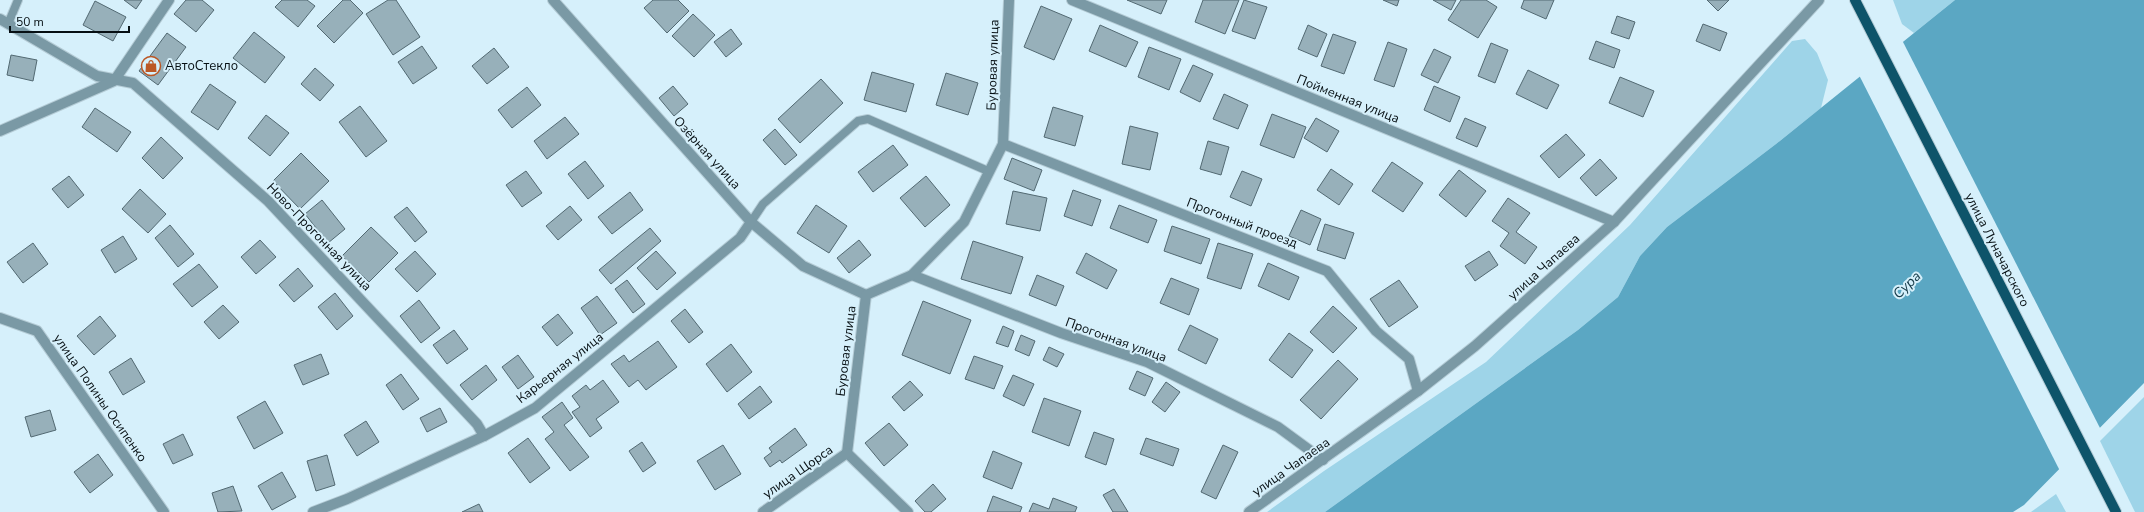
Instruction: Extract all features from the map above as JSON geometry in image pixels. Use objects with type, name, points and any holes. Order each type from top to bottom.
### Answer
[{"type":"main road","name":"улица Луначарского","points":[[1855,0],[2116,512]]},
{"type":"street","points":[[0,131],[114,81],[168,0]]},
{"type":"street","name":"Озёрная улица","points":[[553,0],[751,222],[803,266],[866,295]]},
{"type":"street","name":"Буровая улица","points":[[847,453],[866,295],[912,275],[964,222],[988,171],[1003,144],[1009,0]]},
{"type":"street","name":"Пойменная улица","points":[[1072,0],[1614,222]]},
{"type":"street","name":"улица Чапаева","points":[[1250,512],[1418,391],[1475,346],[1614,222],[1819,0]]},
{"type":"street","name":"Ново-Прогонная улица","points":[[4,21],[97,76],[114,81],[133,83],[268,201],[472,419],[484,436]]},
{"type":"street","name":"Прогонный проезд","points":[[1003,144],[1327,271],[1376,331],[1408,359],[1418,391]]},
{"type":"street","name":"Карьерная улица","points":[[313,512],[347,499],[484,436],[535,408],[740,238],[751,222]]},
{"type":"street","name":"Прогонная улица","points":[[912,275],[1061,333],[1147,362],[1278,426],[1323,460]]},
{"type":"street","name":"улица Полины Осипенко","points":[[0,318],[37,331],[164,512]]},
{"type":"street","points":[[847,453],[908,512]]},
{"type":"street","name":"улица Щорса","points":[[763,512],[847,453]]},
{"type":"lane","points":[[4,21],[18,0]]},
{"type":"lane","points":[[751,222],[763,204],[858,121],[868,119],[988,171]]},
{"type":"shaded area","points":[[1893,0],[1955,0],[1914,33],[1902,24]]},
{"type":"shaded area","points":[[1805,39],[1817,53],[1828,80],[1821,108],[1667,227],[1640,256],[1618,297],[1578,330],[1325,512],[1267,512],[1324,471],[1486,362],[1630,225],[1792,41]]},
{"type":"shaded area","points":[[2144,397],[2144,512],[2135,512],[2100,441]]},
{"type":"shaded area","points":[[2056,494],[2066,512],[2031,512]]},
{"type":"water","name":"Сура","points":[[1955,0],[2144,0],[2144,383],[2024,505],[2013,512],[1325,512],[1578,330],[1618,297],[1640,256],[1667,227],[1776,144]]},
{"type":"pier","points":[[1902,40],[2101,430],[2060,471],[1859,75]]},
{"type":"building","points":[[124,0],[142,0],[136,9]]},
{"type":"building","points":[[186,0],[202,0],[214,10],[196,32],[174,14]]},
{"type":"building","points":[[282,0],[307,0],[315,6],[298,27],[275,7]]},
{"type":"building","points":[[343,0],[350,0],[363,13],[334,43],[317,26]]},
{"type":"building","points":[[388,0],[396,0],[420,37],[393,55],[366,14]]},
{"type":"building","points":[[653,0],[678,0],[689,11],[667,33],[644,8]]},
{"type":"building","points":[[1127,0],[1167,0],[1161,14]]},
{"type":"building","points":[[1203,0],[1239,0],[1225,34],[1195,22]]},
{"type":"building","points":[[1244,0],[1267,7],[1255,39],[1232,31]]},
{"type":"building","points":[[1383,0],[1399,0],[1397,6]]},
{"type":"building","points":[[1433,0],[1456,0],[1451,10]]},
{"type":"building","points":[[1461,0],[1486,0],[1497,7],[1478,38],[1448,20]]},
{"type":"building","points":[[1524,0],[1554,0],[1546,19],[1521,8]]},
{"type":"building","points":[[1707,0],[1729,0],[1718,11]]},
{"type":"building","points":[[95,1],[126,17],[113,41],[83,25]]},
{"type":"building","points":[[1041,6],[1072,19],[1054,60],[1024,47]]},
{"type":"building","points":[[693,14],[715,35],[694,57],[672,36]]},
{"type":"building","points":[[1617,16],[1635,22],[1629,39],[1611,33]]},
{"type":"building","points":[[1703,24],[1727,33],[1720,51],[1696,41]]},
{"type":"building","points":[[1100,25],[1138,42],[1126,67],[1089,51]]},
{"type":"building","points":[[1308,25],[1327,34],[1317,57],[1298,49]]},
{"type":"building","points":[[731,29],[742,44],[726,57],[714,42]]},
{"type":"building","points":[[254,32],[285,57],[265,83],[233,58]]},
{"type":"building","points":[[167,33],[186,47],[158,85],[139,71]]},
{"type":"building","points":[[1333,34],[1356,42],[1344,74],[1321,66]]},
{"type":"building","points":[[1596,41],[1620,50],[1614,68],[1589,59]]},
{"type":"building","points":[[1388,42],[1407,49],[1394,87],[1374,80]]},
{"type":"building","points":[[1491,43],[1508,50],[1495,83],[1478,76]]},
{"type":"building","points":[[422,46],[437,68],[413,84],[398,62]]},
{"type":"building","points":[[1149,47],[1181,59],[1169,90],[1138,77]]},
{"type":"building","points":[[494,48],[509,67],[487,84],[472,66]]},
{"type":"building","points":[[1434,49],[1451,57],[1438,83],[1421,75]]},
{"type":"building","points":[[11,55],[37,60],[33,81],[7,75]]},
{"type":"building","points":[[1193,65],[1213,74],[1200,102],[1180,92]]},
{"type":"building","points":[[315,68],[334,85],[320,101],[301,84]]},
{"type":"building","points":[[1528,70],[1559,85],[1547,109],[1516,94]]},
{"type":"building","points":[[872,72],[914,84],[906,112],[864,100]]},
{"type":"building","points":[[946,73],[978,83],[968,115],[936,105]]},
{"type":"building","points":[[1620,77],[1654,91],[1643,117],[1609,103]]},
{"type":"building","points":[[821,79],[843,103],[800,143],[778,119]]},
{"type":"building","points":[[210,84],[236,102],[218,130],[191,112]]},
{"type":"building","points":[[673,86],[688,104],[674,116],[659,98]]},
{"type":"building","points":[[1434,86],[1460,97],[1450,122],[1424,110]]},
{"type":"building","points":[[527,87],[541,105],[512,128],[498,110]]},
{"type":"building","points":[[1224,94],[1248,105],[1238,129],[1213,119]]},
{"type":"building","points":[[360,106],[387,141],[366,157],[339,122]]},
{"type":"building","points":[[1053,107],[1083,116],[1075,146],[1044,137]]},
{"type":"building","points":[[95,108],[131,132],[117,152],[82,127]]},
{"type":"building","points":[[1272,114],[1306,127],[1294,158],[1260,145]]},
{"type":"building","points":[[266,115],[289,133],[270,156],[248,138]]},
{"type":"building","points":[[565,117],[579,134],[547,159],[534,141]]},
{"type":"building","points":[[1316,118],[1339,131],[1327,152],[1304,138]]},
{"type":"building","points":[[1465,118],[1486,127],[1477,147],[1456,138]]},
{"type":"building","points":[[1130,126],[1158,133],[1150,170],[1122,164]]},
{"type":"building","points":[[775,129],[797,155],[785,165],[763,140]]},
{"type":"building","points":[[1566,134],[1585,155],[1559,178],[1540,156]]},
{"type":"building","points":[[161,137],[183,158],[163,179],[142,158]]},
{"type":"building","points":[[1208,141],[1229,147],[1221,175],[1200,169]]},
{"type":"building","points":[[893,145],[908,165],[873,192],[858,172]]},
{"type":"building","points":[[301,153],[329,181],[300,209],[273,181]]},
{"type":"building","points":[[1012,158],[1042,170],[1034,191],[1004,179]]},
{"type":"building","points":[[1600,159],[1617,178],[1596,196],[1580,178]]},
{"type":"building","points":[[585,161],[604,186],[588,199],[568,174]]},
{"type":"building","points":[[1392,162],[1423,183],[1403,212],[1372,191]]},
{"type":"building","points":[[1331,169],[1353,184],[1339,205],[1317,190]]},
{"type":"building","points":[[1459,170],[1486,191],[1466,217],[1439,195]]},
{"type":"building","points":[[526,171],[542,193],[522,207],[506,185]]},
{"type":"building","points":[[1242,171],[1262,179],[1251,206],[1230,197]]},
{"type":"building","points":[[69,176],[84,195],[68,208],[52,189]]},
{"type":"building","points":[[926,176],[950,205],[925,227],[900,198]]},
{"type":"building","points":[[140,189],[166,214],[148,233],[122,209]]},
{"type":"building","points":[[1073,190],[1101,200],[1092,226],[1064,216]]},
{"type":"building","points":[[1013,191],[1047,198],[1040,231],[1006,224]]},
{"type":"building","points":[[630,192],[643,210],[612,234],[598,217]]},
{"type":"building","points":[[1508,198],[1530,213],[1516,232],[1537,247],[1525,264],[1500,246],[1509,233],[1492,221]]},
{"type":"building","points":[[322,200],[345,229],[328,243],[305,214]]},
{"type":"building","points":[[816,205],[847,226],[829,253],[797,233]]},
{"type":"building","points":[[1119,205],[1157,220],[1148,243],[1110,228]]},
{"type":"building","points":[[570,206],[582,220],[558,240],[546,226]]},
{"type":"building","points":[[407,207],[427,232],[415,242],[394,217]]},
{"type":"building","points":[[1301,210],[1321,219],[1310,245],[1289,236]]},
{"type":"building","points":[[1325,224],[1354,233],[1345,259],[1317,250]]},
{"type":"building","points":[[170,225],[194,254],[178,267],[155,238]]},
{"type":"building","points":[[1172,226],[1210,239],[1201,264],[1164,251]]},
{"type":"building","points":[[371,227],[398,253],[369,282],[342,256]]},
{"type":"building","points":[[650,228],[661,241],[611,284],[599,270]]},
{"type":"building","points":[[123,236],[137,259],[115,273],[101,250]]},
{"type":"building","points":[[260,240],[276,257],[256,274],[241,257]]},
{"type":"building","points":[[859,240],[871,255],[849,273],[837,258]]},
{"type":"building","points":[[973,241],[1023,257],[1011,294],[961,279]]},
{"type":"building","points":[[33,243],[48,264],[23,283],[7,262]]},
{"type":"building","points":[[1218,243],[1253,254],[1241,289],[1207,278]]},
{"type":"building","points":[[415,251],[436,274],[417,292],[395,269]]},
{"type":"building","points":[[656,251],[676,273],[657,290],[637,268]]},
{"type":"building","points":[[1489,251],[1498,265],[1475,281],[1465,266]]},
{"type":"building","points":[[1086,253],[1117,270],[1107,289],[1076,273]]},
{"type":"building","points":[[1268,263],[1299,277],[1289,300],[1258,286]]},
{"type":"building","points":[[199,264],[218,287],[192,307],[173,284]]},
{"type":"building","points":[[298,268],[313,286],[294,302],[279,285]]},
{"type":"building","points":[[1037,275],[1064,286],[1056,306],[1029,295]]},
{"type":"building","points":[[1171,278],[1199,289],[1189,315],[1160,303]]},
{"type":"building","points":[[627,280],[645,304],[633,313],[615,289]]},
{"type":"building","points":[[1399,280],[1418,307],[1389,327],[1370,299]]},
{"type":"building","points":[[335,293],[353,316],[337,330],[318,307]]},
{"type":"building","points":[[597,296],[617,323],[600,335],[581,308]]},
{"type":"building","points":[[419,300],[440,328],[421,343],[400,316]]},
{"type":"building","points":[[923,301],[971,320],[950,374],[902,355]]},
{"type":"building","points":[[223,305],[239,322],[219,339],[204,322]]},
{"type":"building","points":[[1333,306],[1357,328],[1333,353],[1310,332]]},
{"type":"building","points":[[685,309],[703,332],[689,343],[671,321]]},
{"type":"building","points":[[558,314],[573,333],[557,346],[542,327]]},
{"type":"building","points":[[100,316],[116,336],[94,355],[77,336]]},
{"type":"building","points":[[1190,325],[1218,339],[1206,364],[1178,350]]},
{"type":"building","points":[[1003,326],[1014,331],[1008,347],[996,343]]},
{"type":"building","points":[[454,330],[468,349],[447,364],[433,345]]},
{"type":"building","points":[[1289,333],[1313,350],[1292,378],[1269,360]]},
{"type":"building","points":[[1021,335],[1035,341],[1029,356],[1015,350]]},
{"type":"building","points":[[658,341],[677,367],[646,390],[638,380],[629,387],[611,364],[624,355],[629,362]]},
{"type":"building","points":[[731,344],[752,372],[727,392],[706,364]]},
{"type":"building","points":[[1049,347],[1064,354],[1057,367],[1043,360]]},
{"type":"building","points":[[321,354],[329,374],[303,385],[294,365]]},
{"type":"building","points":[[518,355],[534,377],[518,389],[502,367]]},
{"type":"building","points":[[974,356],[1003,366],[994,389],[965,379]]},
{"type":"building","points":[[131,358],[145,382],[123,395],[109,372]]},
{"type":"building","points":[[1338,360],[1358,379],[1321,419],[1300,400]]},
{"type":"building","points":[[486,365],[497,380],[472,400],[460,385]]},
{"type":"building","points":[[1137,371],[1153,378],[1145,396],[1129,389]]},
{"type":"building","points":[[401,374],[419,399],[403,410],[386,385]]},
{"type":"building","points":[[1013,375],[1034,384],[1024,406],[1003,396]]},
{"type":"building","points":[[603,380],[619,402],[596,419],[602,428],[590,437],[572,412],[580,407],[572,396],[586,385],[590,390]]},
{"type":"building","points":[[910,381],[923,395],[904,411],[892,397]]},
{"type":"building","points":[[1166,382],[1180,392],[1165,412],[1152,402]]},
{"type":"building","points":[[760,386],[772,402],[749,419],[738,404]]},
{"type":"building","points":[[1044,398],[1081,411],[1069,446],[1032,432]]},
{"type":"building","points":[[265,401],[283,433],[254,449],[237,417]]},
{"type":"building","points":[[562,402],[573,418],[564,425],[589,457],[570,471],[545,439],[554,432],[542,417]]},
{"type":"building","points":[[440,408],[447,422],[427,432],[420,418]]},
{"type":"building","points":[[50,410],[56,430],[31,437],[25,417]]},
{"type":"building","points":[[366,421],[379,442],[357,456],[344,435]]},
{"type":"building","points":[[889,423],[908,445],[884,466],[865,443]]},
{"type":"building","points":[[795,428],[807,445],[782,463],[780,460],[770,467],[764,458],[772,452],[769,448]]},
{"type":"building","points":[[1094,432],[1114,439],[1106,465],[1085,457]]},
{"type":"building","points":[[183,434],[193,455],[173,464],[163,444]]},
{"type":"building","points":[[528,438],[550,468],[530,483],[508,453]]},
{"type":"building","points":[[1146,438],[1179,449],[1173,466],[1140,454]]},
{"type":"building","points":[[642,442],[656,463],[643,472],[629,451]]},
{"type":"building","points":[[723,445],[741,474],[715,490],[697,461]]},
{"type":"building","points":[[1223,445],[1238,452],[1216,499],[1201,492]]},
{"type":"building","points":[[993,451],[1022,463],[1012,489],[983,477]]},
{"type":"building","points":[[98,454],[113,475],[90,493],[74,472]]},
{"type":"building","points":[[327,455],[335,485],[316,491],[307,461]]},
{"type":"building","points":[[282,472],[296,497],[272,510],[258,486]]},
{"type":"building","points":[[933,484],[946,499],[931,512],[925,512],[915,501]]},
{"type":"building","points":[[233,486],[242,511],[218,512],[212,493]]},
{"type":"building","points":[[1114,489],[1128,512],[1113,512],[1103,495]]},
{"type":"building","points":[[993,496],[1022,507],[1020,512],[987,512]]},
{"type":"building","points":[[1053,498],[1077,507],[1075,512],[1029,512],[1033,503],[1049,509]]},
{"type":"building","points":[[479,504],[483,512],[462,512]]},
{"type":"place","name":"АвтоСтекло","points":[[151,66]]}]
